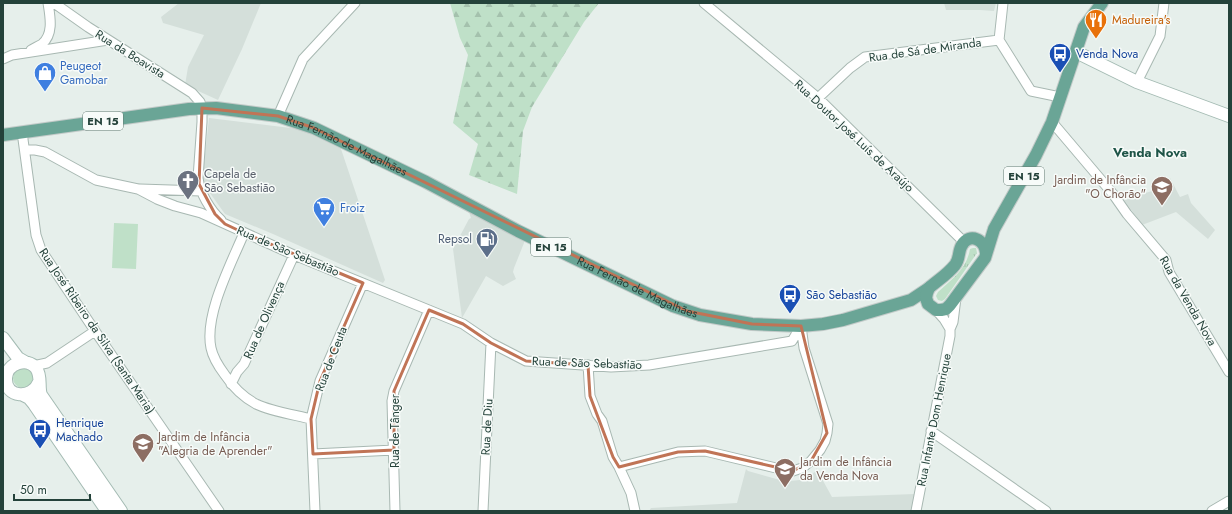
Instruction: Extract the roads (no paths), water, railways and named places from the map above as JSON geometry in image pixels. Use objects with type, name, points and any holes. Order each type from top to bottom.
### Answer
[{"type":"main road","name":"EN 15","points":[[994,229],[1036,155],[1052,122],[1084,27],[1102,3]]},
{"type":"main road","points":[[1076,52],[1136,82],[1229,116]]},
{"type":"main road","name":"Rua Fernão de Magalhães","points":[[202,108],[216,108],[278,116],[314,128],[426,182],[518,231],[674,306],[700,315],[752,324],[801,326],[823,324],[843,320],[911,300],[929,288],[955,265],[961,246],[969,240]]},
{"type":"main road","name":"EN 15","points":[[3,135],[202,108]]},
{"type":"main road","points":[[969,240],[994,229]]},
{"type":"main road","points":[[929,288],[926,293],[932,307],[941,310],[946,309],[956,298],[985,258],[994,229]]},
{"type":"main road","points":[[969,240],[983,243],[986,247],[986,253]]},
{"type":"main road","name":"Rua Fernão de Magalhães","points":[[911,300],[932,307]]},
{"type":"main road","points":[[3,338],[18,358],[34,371],[42,395],[121,511]]},
{"type":"main road","points":[[3,360],[9,387],[29,398],[34,404],[107,511]]},
{"type":"main road","points":[[9,387],[15,364],[34,371]]},
{"type":"main road","points":[[9,387],[33,391],[37,387],[34,371]]},
{"type":"street","points":[[24,53],[43,43],[46,38],[49,31],[50,20],[48,3]]},
{"type":"street","name":"Rua da Boavista","points":[[54,3],[88,27],[192,93],[200,102],[202,108]]},
{"type":"street","points":[[278,116],[303,59],[355,3]]},
{"type":"street","name":"Rua Doutor José Luís de Araújo","points":[[704,3],[818,98],[969,240]]},
{"type":"street","points":[[1003,3],[999,40],[1031,91],[1060,97]]},
{"type":"street","points":[[1136,82],[1160,36],[1164,3]]},
{"type":"street","points":[[3,59],[12,55],[108,40]]},
{"type":"street","name":"Rua de Sá de Miranda","points":[[818,98],[850,68],[865,57],[999,40]]},
{"type":"street","points":[[201,190],[198,178],[202,108]]},
{"type":"street","name":"Rua da Venda Nova","points":[[1052,122],[1166,260],[1169,272],[1229,372]]},
{"type":"street","name":"Rua José Ribeiro da Silva (Santa Maria)","points":[[22,132],[38,242],[41,250],[219,511]]},
{"type":"street","name":"Rua de São Sebastião","points":[[25,150],[44,152],[96,180],[138,189],[201,190],[215,214],[225,224]]},
{"type":"street","name":"Rua de São Sebastião","points":[[138,189],[175,206],[201,213],[294,255],[463,324],[490,343],[526,361],[588,366],[649,366],[792,340],[801,326]]},
{"type":"street","points":[[244,233],[218,295],[210,334],[211,350],[231,384],[241,394],[256,404],[312,420]]},
{"type":"street","name":"Rua de Olivença","points":[[231,384],[237,372],[244,364],[294,255]]},
{"type":"street","name":"Rua de Ceuta","points":[[315,511],[312,420],[320,381],[363,283]]},
{"type":"street","name":"Rua Infante Dom Henrique","points":[[916,511],[950,336],[950,329],[953,322],[956,298]]},
{"type":"street","points":[[932,307],[944,319],[950,329]]},
{"type":"street","name":"Rua de Tânger","points":[[395,511],[392,401],[394,391],[429,310]]},
{"type":"street","points":[[619,467],[678,452],[705,451],[780,469],[793,471],[802,468],[811,461],[820,450],[828,433],[828,424],[804,348],[801,326]]},
{"type":"street","points":[[34,371],[42,370],[47,363],[95,331]]},
{"type":"street","name":"Rua de Diu","points":[[483,511],[490,343]]},
{"type":"street","points":[[588,366],[590,396],[597,414],[602,421],[613,457],[632,493],[635,511]]},
{"type":"street","points":[[931,431],[1046,511]]},
{"type":"street","points":[[313,454],[394,450]]},
{"type":"street","points":[[1212,511],[1229,501]]},
{"type":"place","name":"Madureira's","points":[[1096,40]]},
{"type":"place","name":"Venda Nova","points":[[1060,74]]},
{"type":"place","name":"Peugeot Gamobar","points":[[45,92]]},
{"type":"place","name":"Capela de São Sebastião","points":[[188,200]]},
{"type":"place","name":"Jardim de Infância \"O Chorão\"","points":[[1162,206]]},
{"type":"place","name":"Froiz","points":[[324,228]]},
{"type":"place","name":"Repsol","points":[[487,258]]},
{"type":"place","name":"São Sebastião","points":[[790,314]]},
{"type":"place","name":"Henrique Machado","points":[[40,450]]},
{"type":"place","name":"Jardim de Infância \"Alegria de Aprender\"","points":[[143,464]]},
{"type":"place","name":"Jardim de Infância da Venda Nova","points":[[785,488]]},
{"type":"district","name":"Venda Nova","points":[[1150,152]]}]
